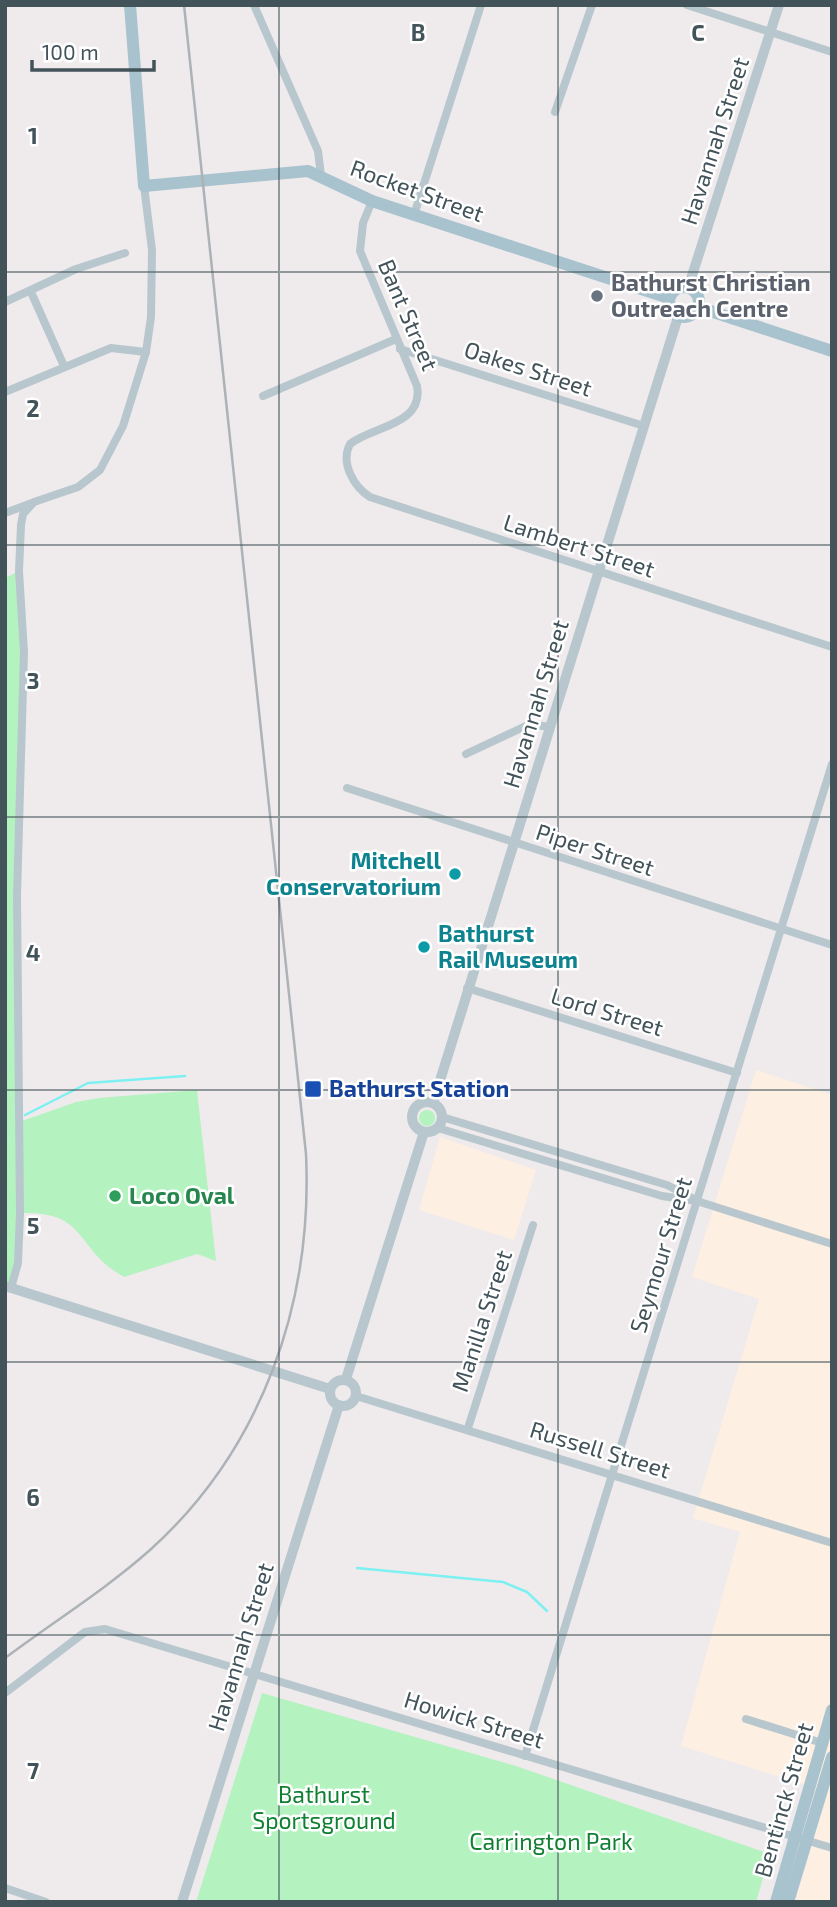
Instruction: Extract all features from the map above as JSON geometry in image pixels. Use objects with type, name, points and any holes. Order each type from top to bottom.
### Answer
[{"type":"main road","points":[[130,5],[144,186]]},
{"type":"main road","name":"Rocket Street","points":[[144,186],[290,171],[321,176],[372,201],[669,298]]},
{"type":"main road","points":[[679,288],[688,288],[696,294],[698,307],[692,315],[678,317],[669,307],[669,298],[679,288]]},
{"type":"main road","points":[[698,307],[832,351]]},
{"type":"main road","name":"Bentinck Street","points":[[788,1902],[822,1743],[832,1710]]},
{"type":"main road","name":"Bentinck Street","points":[[776,1902],[832,1757]]},
{"type":"street","points":[[254,5],[318,151],[321,176]]},
{"type":"street","points":[[414,215],[481,5]]},
{"type":"street","points":[[555,112],[592,5]]},
{"type":"street","points":[[687,5],[832,52]]},
{"type":"street","name":"Havannah Street","points":[[688,288],[779,5]]},
{"type":"street","points":[[5,513],[78,486],[100,470],[123,426],[146,352],[151,317],[152,250],[144,186]]},
{"type":"street","name":"Bant Street","points":[[347,448],[360,438],[406,417],[417,404],[417,386],[359,245],[372,201]]},
{"type":"street","points":[[5,302],[32,292],[76,269],[125,253]]},
{"type":"street","points":[[32,292],[64,366]]},
{"type":"street","name":"Havannah Street","points":[[433,1103],[678,317]]},
{"type":"street","points":[[263,396],[396,339]]},
{"type":"street","points":[[5,392],[111,348],[146,352]]},
{"type":"street","name":"Oakes Street","points":[[400,349],[644,426]]},
{"type":"street","name":"Lambert Street","points":[[347,448],[346,458],[350,472],[361,490],[370,497],[832,648]]},
{"type":"street","points":[[34,502],[23,514],[19,571],[24,652],[17,896],[20,1223],[18,1262],[8,1287],[330,1389]]},
{"type":"street","points":[[466,754],[530,724],[549,727]]},
{"type":"street","name":"Seymour Street","points":[[526,1756],[832,765]]},
{"type":"street","name":"Piper Street","points":[[347,788],[513,844],[832,945]]},
{"type":"street","name":"Lord Street","points":[[467,988],[737,1073]]},
{"type":"street","points":[[424,1132],[413,1124],[412,1114],[420,1103],[433,1103],[440,1110],[440,1123]]},
{"type":"street","points":[[440,1123],[509,1149],[662,1196],[697,1201],[832,1244]]},
{"type":"street","points":[[346,1379],[424,1132],[440,1123],[513,1137],[667,1185],[697,1201]]},
{"type":"street","points":[[509,1149],[513,1137]]},
{"type":"street","points":[[614,1181],[617,1170]]},
{"type":"street","name":"Manilla Street","points":[[468,1428],[533,1225]]},
{"type":"street","points":[[346,1379],[355,1386],[356,1396],[349,1404],[339,1405],[331,1397],[330,1389],[335,1382],[346,1379]]},
{"type":"street","name":"Russell Street","points":[[356,1396],[468,1428],[832,1543]]},
{"type":"street","name":"Havannah Street","points":[[182,1902],[339,1405]]},
{"type":"street","name":"Howick Street","points":[[5,1693],[85,1632],[105,1629],[832,1848]]},
{"type":"street","points":[[746,1719],[822,1743]]},
{"type":"street","points":[[5,1888],[46,1902]]},
{"type":"shaded area","points":[[756,1070],[832,1095],[832,1902],[795,1902],[828,1792],[681,1746],[740,1532],[693,1518],[759,1299],[692,1277]]},
{"type":"shaded area","points":[[440,1137],[536,1170],[514,1240],[419,1210]]},
{"type":"green space","name":"Loco Oval","points":[[19,571],[24,652],[18,810],[19,1122],[76,1102],[197,1090],[216,1261],[197,1254],[124,1277],[108,1266],[70,1225],[59,1218],[21,1213],[19,1247],[11,1288],[5,1286],[5,578]]},
{"type":"green space","points":[[427,1110],[433,1112],[433,1124],[427,1126],[421,1124],[419,1118],[421,1112]]},
{"type":"green space","name":"Bathurst Sportsground","points":[[262,1693],[516,1766],[770,1854],[756,1902],[196,1902]]},
{"type":"waterway","points":[[25,1115],[88,1083],[185,1076]]},
{"type":"waterway","points":[[357,1568],[503,1582],[527,1592],[547,1611]]},
{"type":"railway","points":[[5,1658],[133,1565],[189,1510],[223,1466],[250,1420],[273,1370],[289,1318],[300,1265],[306,1210],[306,1154],[184,5]]},
{"type":"place","name":"Bathurst Christian Outreach Centre","points":[[597,296]]},
{"type":"place","name":"Mitchell Conservatorium","points":[[455,874]]},
{"type":"place","name":"Bathurst Rail Museum","points":[[424,947]]},
{"type":"place","name":"Bathurst Station","points":[[313,1089]]},
{"type":"place","name":"Loco Oval","points":[[115,1196]]},
{"type":"park label","name":"Carrington Park","points":[[551,1842]]}]
